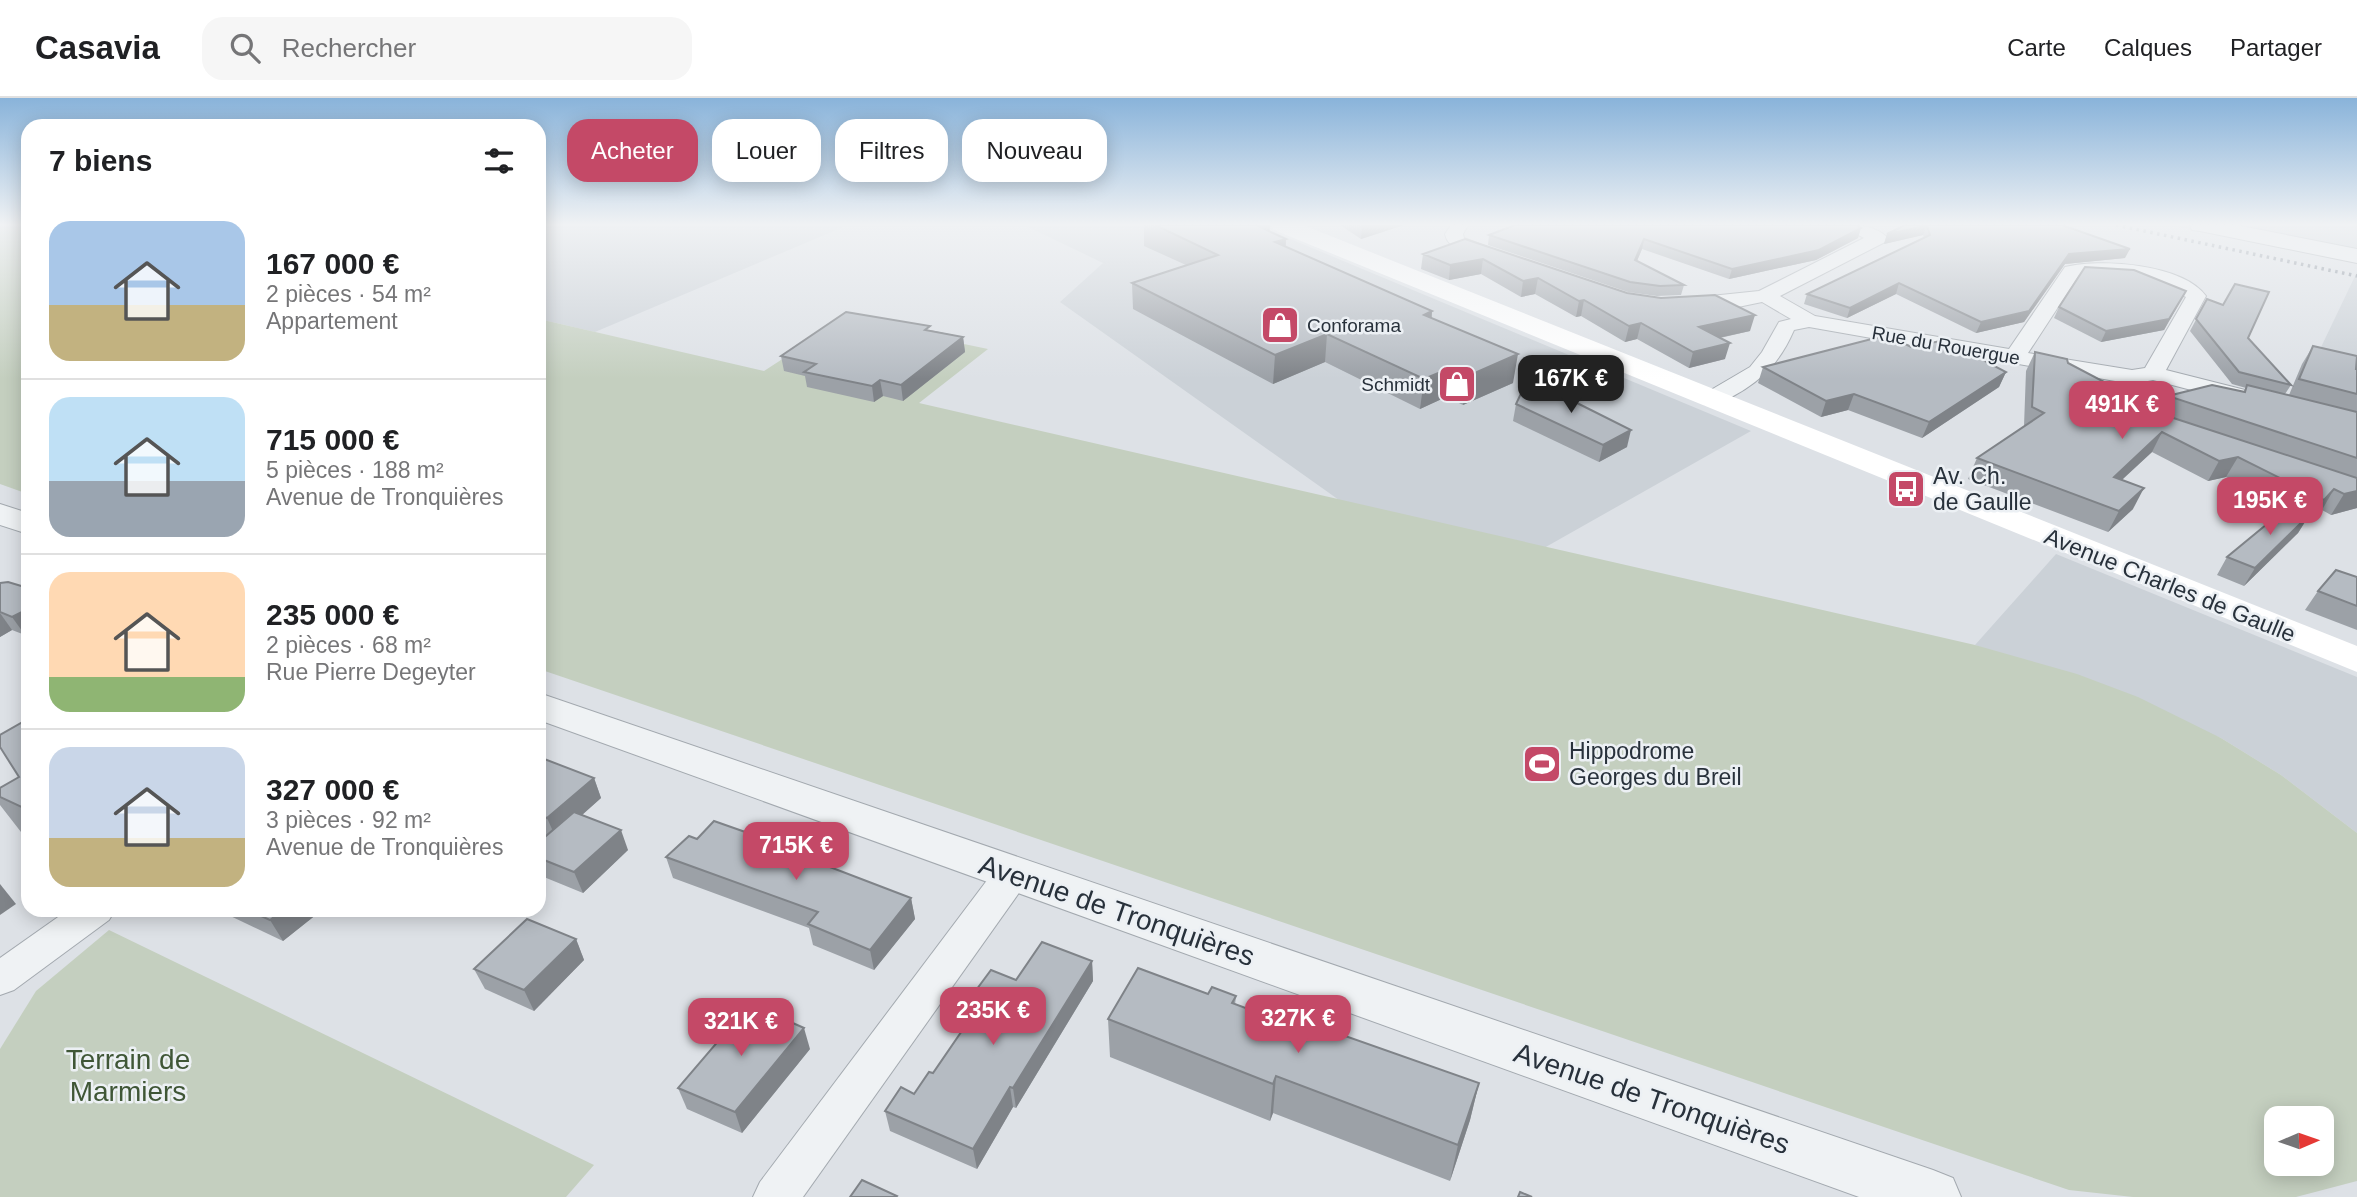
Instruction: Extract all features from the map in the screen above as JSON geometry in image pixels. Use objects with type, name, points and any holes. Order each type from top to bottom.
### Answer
[{"type":"main road","name":"Avenue Charles de Gaulle","points":[[1409,276],[2357,660]]},
{"type":"street","points":[[1670,304],[1738,301],[1765,296],[1804,276]]},
{"type":"street","points":[[2015,357],[2068,276]]},
{"type":"street","points":[[2138,382],[2196,296],[2194,291],[2176,283],[2146,276]]},
{"type":"street","name":"Rue du Rouergue","points":[[1765,296],[1809,321],[2015,357],[2138,382],[2268,402]]},
{"type":"street","points":[[1738,301],[1787,326],[1809,321]]},
{"type":"street","points":[[1712,399],[1762,369],[1774,353],[1787,326]]},
{"type":"street","points":[[0,514],[21,522]]},
{"type":"street","name":"Avenue de Tronquières","points":[[546,708],[1933,1197]]},
{"type":"street","points":[[776,1197],[1013,873]]},
{"type":"street","points":[[0,979],[86,917]]},
{"type":"shaded area","points":[[546,276],[727,276],[595,332],[546,321]]},
{"type":"shaded area","points":[[1088,276],[1380,276],[1751,431],[1544,548],[1339,500],[1060,302]]},
{"type":"shaded area","points":[[2355,276],[2357,276],[2357,377],[2312,366]]},
{"type":"shaded area","points":[[2056,554],[2357,677],[2357,833],[2281,775],[2221,738],[1975,645]]},
{"type":"green space","points":[[0,276],[21,276],[21,492],[0,484]]},
{"type":"green space","name":"Hippodrome Georges du Breil","points":[[844,319],[988,349],[919,403],[1975,645],[2077,674],[2138,697],[2221,738],[2281,775],[2357,833],[2357,1181],[2296,1197],[2133,1197],[2069,1190],[546,671],[546,321],[764,371]]},
{"type":"green space","name":"Terrain de Marmiers","points":[[109,930],[594,1165],[566,1197],[0,1197],[0,1049],[36,991]]},
{"type":"building","points":[[1153,276],[1353,276],[1432,311],[1424,315],[1518,354],[1468,376],[1450,368],[1424,379],[1327,334],[1275,355],[1132,283]]},
{"type":"building","points":[[1514,276],[1577,276],[1627,293],[1661,298],[1715,295],[1755,315],[1699,327],[1730,343],[1693,352],[1641,323],[1629,326],[1538,278],[1523,281]]},
{"type":"building","points":[[1613,276],[1667,276],[1684,285],[1660,286],[1630,282]]},
{"type":"building","points":[[1844,276],[2053,276],[2029,311],[1981,322],[1899,283],[1850,308],[1807,294]]},
{"type":"building","points":[[2079,276],[2150,276],[2186,291],[2169,319],[2106,331],[2059,307]]},
{"type":"building","points":[[2235,284],[2269,292],[2248,338],[2291,385],[2239,372],[2196,319],[2207,299],[2223,305]]},
{"type":"building","points":[[846,312],[930,326],[925,330],[963,337],[901,385],[880,380],[872,386],[804,372],[816,364],[781,356]]},
{"type":"building","points":[[1887,335],[1911,347],[1945,340],[2006,372],[1929,422],[1854,394],[1826,401],[1763,367]]},
{"type":"building","points":[[2313,346],[2357,356],[2357,394],[2299,379]]},
{"type":"building","points":[[2035,352],[2067,359],[2068,363],[2131,396],[2146,409],[2357,478],[2357,491],[2344,494],[2334,489],[2324,500],[2238,457],[2219,461],[2162,432],[2114,477],[2144,488],[2119,511],[1977,458],[2044,413],[2032,407]]},
{"type":"building","points":[[1526,383],[1568,402],[1571,400],[1631,430],[1603,445],[1516,404]]},
{"type":"building","points":[[2212,385],[2245,392],[2247,385],[2357,412],[2357,458],[2168,396]]},
{"type":"building","points":[[2295,501],[2309,515],[2255,568],[2227,557]]},
{"type":"building","points":[[2336,570],[2357,577],[2357,606],[2318,591]]},
{"type":"building","points":[[0,583],[21,586],[21,612],[12,617],[0,612]]},
{"type":"building","points":[[21,723],[21,807],[0,797],[0,788],[19,777],[0,747],[0,735]]},
{"type":"building","points":[[546,760],[594,778],[547,818]]},
{"type":"building","points":[[574,812],[621,830],[574,872],[546,861],[546,836]]},
{"type":"building","points":[[714,821],[825,860],[822,864],[911,898],[870,950],[808,924],[818,912],[666,857],[689,836],[697,839]]},
{"type":"building","points":[[527,919],[576,939],[524,990],[474,969]]},
{"type":"building","points":[[1042,942],[1092,961],[973,1149],[885,1111],[901,1087],[914,1094],[929,1072],[933,1073],[979,1006],[968,1001],[991,970],[1016,980]]},
{"type":"building","points":[[1138,968],[1208,994],[1212,987],[1236,996],[1232,1003],[1310,1032],[1314,1025],[1479,1083],[1458,1145],[1276,1076],[1273,1084],[1108,1019]]},
{"type":"building","points":[[750,1004],[804,1028],[735,1112],[678,1088]]},
{"type":"building","points":[[862,1180],[897,1196],[850,1197]]},
{"type":"building","points":[[1520,1192],[1532,1197],[1518,1197]]},
{"type":"place","name":"Conforama","points":[[1280,325]]},
{"type":"place","name":"Schmidt","points":[[1457,384]]},
{"type":"place","name":"Av. Ch. de Gaulle","points":[[1906,489]]},
{"type":"place","name":"Hippodrome Georges du Breil","points":[[1542,764]]}]
